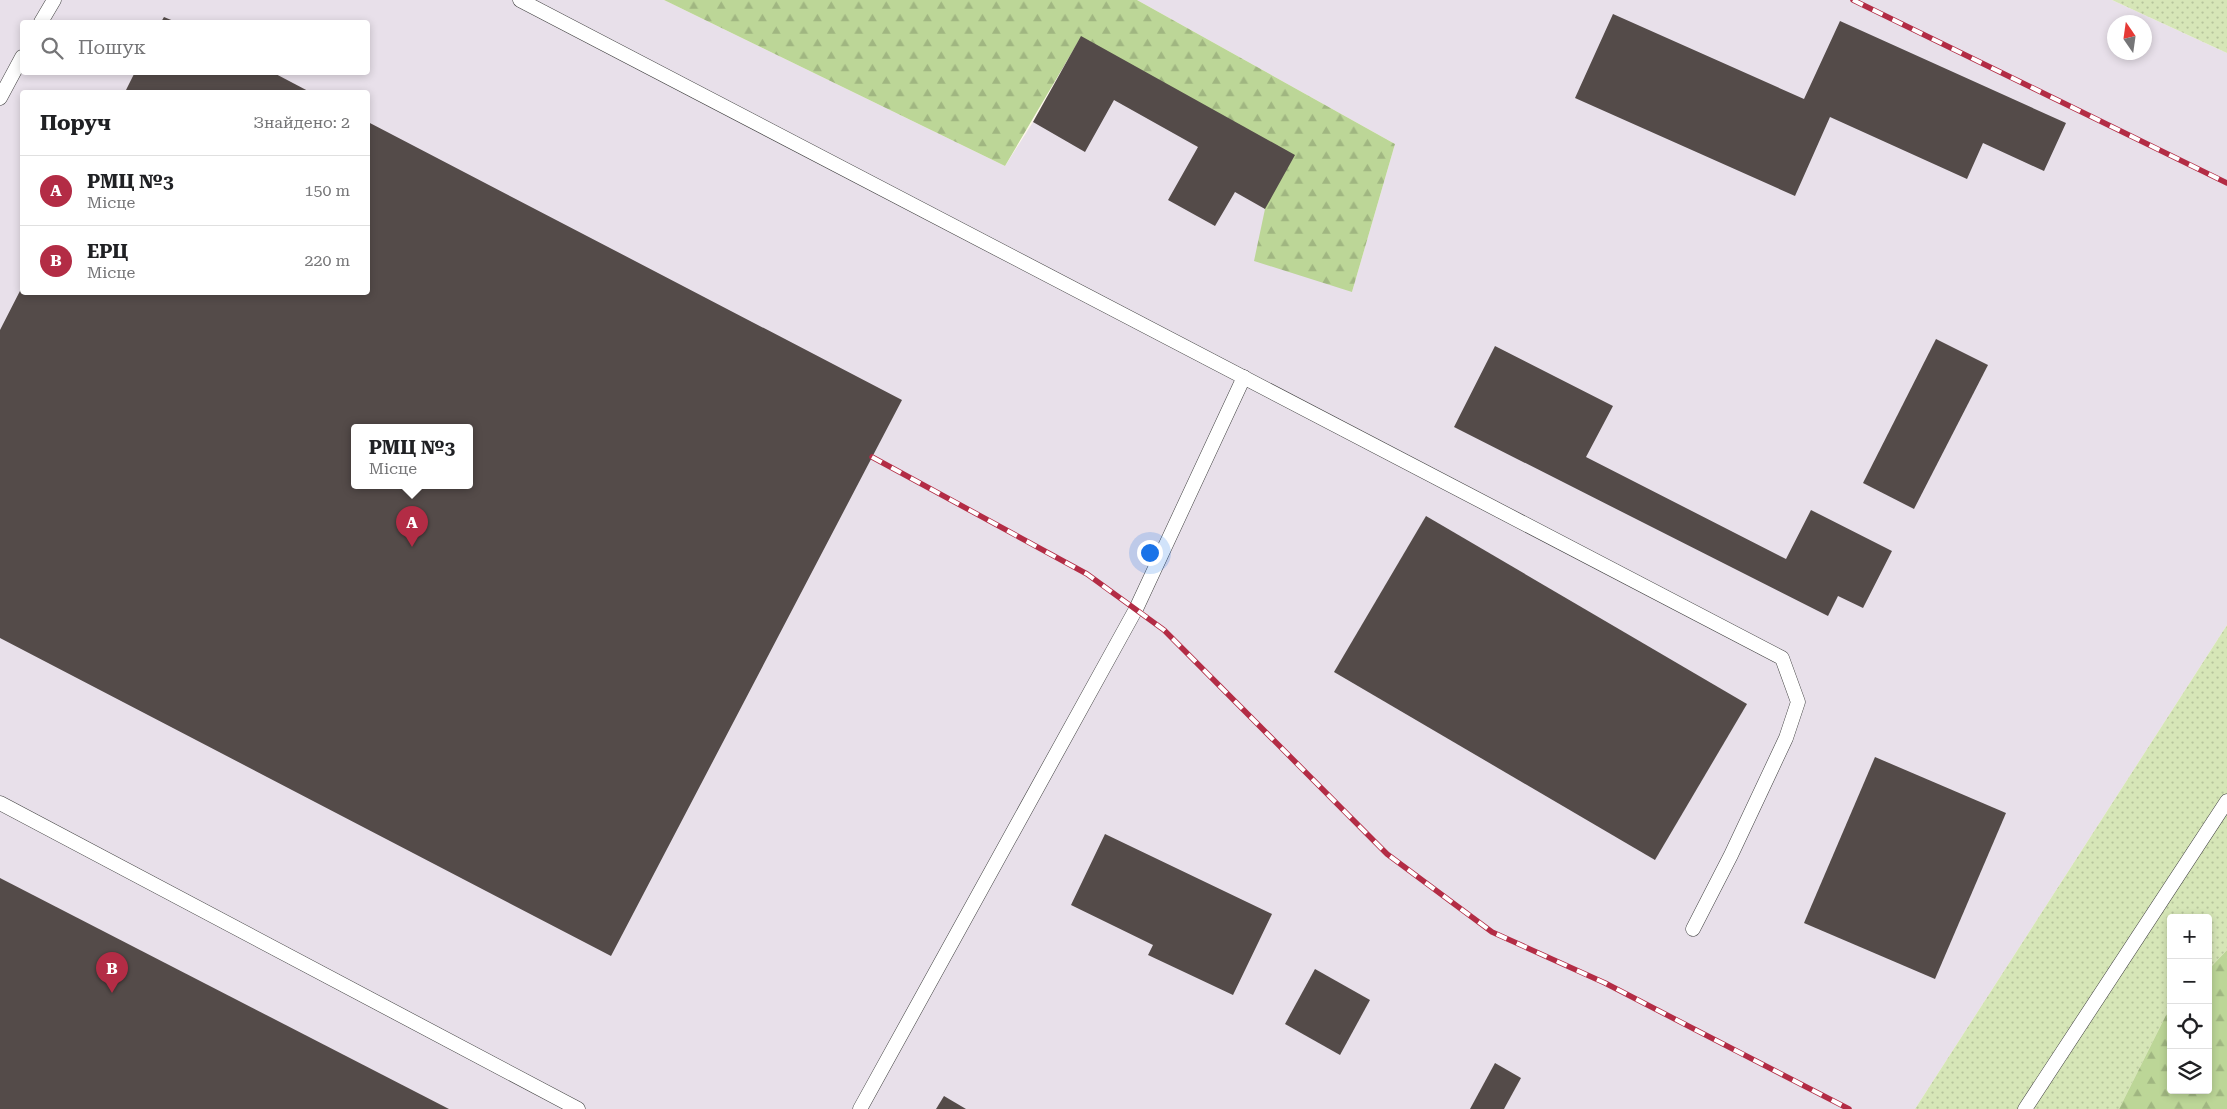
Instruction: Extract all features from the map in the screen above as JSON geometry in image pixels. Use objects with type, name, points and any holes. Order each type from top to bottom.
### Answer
[{"type":"lane","points":[[42,20],[54,0]]},
{"type":"lane","points":[[520,0],[1782,658],[1798,702],[1786,738],[1731,855],[1693,929]]},
{"type":"lane","points":[[0,98],[20,61]]},
{"type":"lane","points":[[860,1109],[1136,609],[1244,377]]},
{"type":"lane","points":[[2025,1109],[2227,801]]},
{"type":"lane","points":[[0,803],[578,1109]]},
{"type":"shaded area","points":[[0,0],[664,0],[1005,166],[1033,122],[1081,36],[1295,155],[1352,292],[1395,144],[1137,0],[2112,0],[2145,15],[2107,15],[2107,60],[2152,60],[2152,18],[2227,53],[2227,625],[1915,1109],[0,1109]]},
{"type":"green space","points":[[664,0],[1137,0],[1395,144],[1352,292],[1254,261],[1265,209],[1081,37],[1005,166]]},
{"type":"green space","points":[[2112,0],[2227,0],[2227,53],[2152,18],[2152,15],[2145,15]]},
{"type":"green space","points":[[2227,625],[2227,950],[2212,966],[2212,914],[2167,914],[2167,1014],[2119,1109],[1915,1109]]},
{"type":"green space","points":[[2227,950],[2227,1109],[2119,1109],[2167,1014],[2167,1094],[2212,1094],[2212,966]]},
{"type":"building","points":[[1613,14],[1804,99],[1840,21],[2066,123],[2044,171],[1983,143],[1967,179],[1830,117],[1795,196],[1575,98]]},
{"type":"building","points":[[1081,36],[1295,155],[1265,209],[1235,192],[1215,226],[1168,200],[1198,147],[1114,100],[1085,152],[1033,122]]},
{"type":"building","points":[[134,75],[278,75],[306,90],[126,90]]},
{"type":"building","points":[[370,123],[902,400],[611,956],[0,638],[0,330],[20,291],[20,295],[370,295]]},
{"type":"building","points":[[1936,339],[1988,365],[1914,509],[1863,483]]},
{"type":"building","points":[[1495,346],[1613,406],[1586,457],[1786,559],[1811,510],[1892,551],[1863,608],[1838,596],[1828,616],[1454,427]]},
{"type":"building","points":[[1426,516],[1747,704],[1655,860],[1334,672]]},
{"type":"building","points":[[1875,757],[2006,813],[1935,979],[1804,923]]},
{"type":"building","points":[[1105,834],[1272,914],[1233,995],[1148,955],[1153,945],[1071,905]]},
{"type":"building","points":[[0,878],[449,1109],[0,1109]]},
{"type":"building","points":[[1315,969],[1370,1000],[1340,1055],[1285,1024]]},
{"type":"building","points":[[1495,1063],[1521,1078],[1504,1109],[1470,1109]]},
{"type":"building","points":[[944,1096],[966,1109],[936,1109]]},
{"type":"railway","points":[[1853,0],[2227,183]]},
{"type":"railway","points":[[872,457],[1087,574],[1164,630],[1387,854],[1492,932],[1605,983],[1849,1109]]},
{"type":"place","name":"РМЦ №3","points":[[412,547]]},
{"type":"place","name":"ЕРЦ","points":[[112,993]]}]
